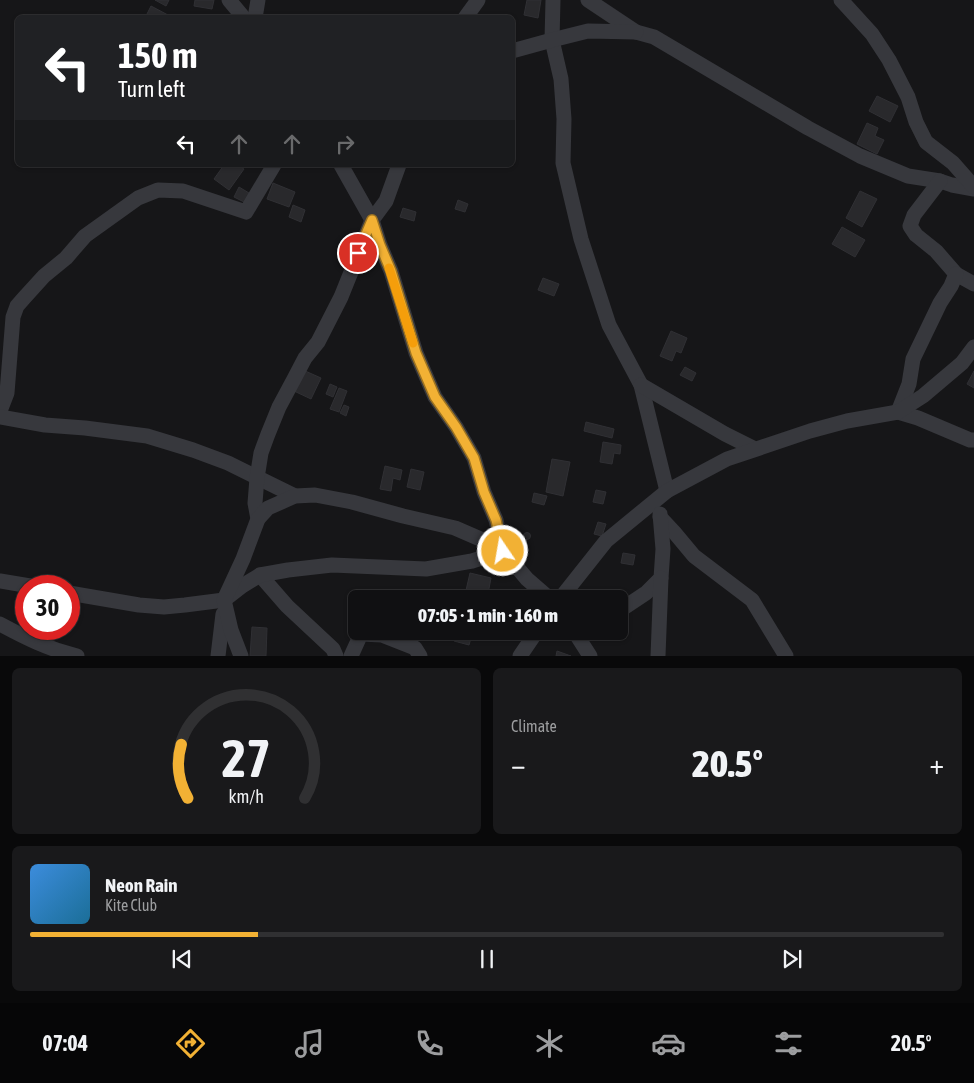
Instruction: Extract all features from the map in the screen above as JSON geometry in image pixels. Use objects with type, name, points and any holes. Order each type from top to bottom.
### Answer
[{"type":"street","points":[[229,0],[242,15]]},
{"type":"street","points":[[256,15],[258,0]]},
{"type":"street","points":[[467,15],[478,0]]},
{"type":"street","points":[[553,0],[552,40],[561,79],[564,119],[563,164],[581,238],[609,325],[641,385],[663,494],[660,517],[663,548],[658,656]]},
{"type":"street","points":[[588,0],[636,32]]},
{"type":"street","points":[[841,0],[872,34],[889,60],[908,96],[916,122],[926,142],[953,163],[974,188]]},
{"type":"street","points":[[515,50],[588,32],[636,32],[654,37],[808,128],[860,156],[908,176],[974,188]]},
{"type":"street","points":[[0,411],[7,393],[13,317],[17,306],[44,276],[66,258],[85,236],[138,198],[158,190],[183,191],[246,212],[273,167]]},
{"type":"street","points":[[342,167],[372,220],[391,271],[416,353],[435,397],[456,427],[474,458],[484,492],[496,520],[503,551]]},
{"type":"street","points":[[258,519],[255,503],[261,452],[279,407],[306,358],[318,342],[341,297],[372,220],[386,201],[398,167]]},
{"type":"street","points":[[940,181],[914,215],[910,226],[916,235],[936,251],[956,274],[974,284]]},
{"type":"street","points":[[898,412],[909,384],[914,358],[956,274]]},
{"type":"street","points":[[567,590],[606,541],[663,494],[727,459],[755,449],[819,428],[898,412],[923,396],[962,363],[974,347]]},
{"type":"street","points":[[641,385],[725,434],[755,449]]},
{"type":"street","points":[[898,412],[974,440]]},
{"type":"street","points":[[0,417],[45,425],[147,436],[228,463],[295,496]]},
{"type":"street","points":[[218,656],[224,600],[243,559],[258,519],[268,508],[295,496],[315,495],[352,502],[455,528],[485,540],[503,551],[540,590]]},
{"type":"street","points":[[660,517],[694,556],[752,600],[786,656]]},
{"type":"street","points":[[80,595],[139,605],[164,607],[184,605],[224,600],[260,575],[288,570],[332,565],[426,569],[472,561],[503,551]]},
{"type":"street","points":[[260,575],[287,606],[333,649],[336,656]]},
{"type":"street","points":[[628,605],[646,593],[661,578]]},
{"type":"street","points":[[0,581],[15,584]]},
{"type":"street","points":[[224,600],[231,630],[241,656]]},
{"type":"street","points":[[0,624],[46,647],[77,656]]},
{"type":"street","points":[[351,656],[361,634],[382,635],[415,648],[420,656]]},
{"type":"street","points":[[520,656],[531,640]]},
{"type":"street","points":[[581,640],[590,656]]},
{"type":"building","points":[[155,0],[169,0],[166,6]]},
{"type":"building","points":[[195,0],[214,0],[212,9],[194,6]]},
{"type":"building","points":[[527,0],[541,0],[538,18],[524,15]]},
{"type":"building","points":[[151,6],[168,15],[146,15]]},
{"type":"building","points":[[877,96],[898,106],[890,122],[869,111]]},
{"type":"building","points":[[867,123],[878,128],[875,136],[884,140],[877,154],[857,144]]},
{"type":"building","points":[[223,167],[240,167],[244,169],[229,190],[214,179]]},
{"type":"building","points":[[273,183],[295,192],[289,207],[267,199]]},
{"type":"building","points":[[239,187],[249,193],[244,202],[234,197]]},
{"type":"building","points":[[860,191],[877,199],[862,227],[846,218]]},
{"type":"building","points":[[458,200],[468,204],[465,212],[455,209]]},
{"type":"building","points":[[293,205],[305,210],[301,222],[289,217]]},
{"type":"building","points":[[403,208],[416,212],[414,221],[400,217]]},
{"type":"building","points":[[842,227],[865,240],[855,257],[832,244]]},
{"type":"building","points":[[543,278],[559,284],[554,296],[538,290]]},
{"type":"building","points":[[671,331],[687,338],[681,353],[676,351],[672,361],[660,356]]},
{"type":"building","points":[[685,367],[696,373],[692,381],[680,375]]},
{"type":"building","points":[[303,370],[321,378],[311,399],[294,391]]},
{"type":"building","points":[[974,371],[974,388],[967,384]]},
{"type":"building","points":[[330,384],[337,387],[333,397],[326,394]]},
{"type":"building","points":[[339,388],[347,391],[339,412],[330,409]]},
{"type":"building","points":[[344,405],[349,407],[346,416],[340,413]]},
{"type":"building","points":[[586,422],[614,429],[612,438],[584,431]]},
{"type":"building","points":[[603,442],[621,445],[620,454],[614,453],[612,464],[600,462]]},
{"type":"building","points":[[552,459],[570,462],[563,496],[546,492]]},
{"type":"building","points":[[385,466],[402,470],[400,480],[393,478],[391,491],[380,489]]},
{"type":"building","points":[[411,469],[424,472],[420,490],[407,487]]},
{"type":"building","points":[[596,490],[606,492],[603,504],[593,502]]},
{"type":"building","points":[[534,493],[547,496],[544,505],[532,502]]},
{"type":"building","points":[[598,522],[606,524],[602,536],[594,534]]},
{"type":"building","points":[[527,533],[530,536],[527,539],[524,536]]},
{"type":"building","points":[[623,553],[635,555],[633,565],[621,563]]},
{"type":"building","points":[[470,573],[491,578],[489,590],[466,590]]},
{"type":"building","points":[[252,627],[267,628],[266,656],[250,656]]},
{"type":"building","points":[[454,640],[470,640],[469,645]]},
{"type":"building","points":[[557,651],[571,656],[556,656]]},
{"type":"slow traffic","points":[[389,268],[413,343]]},
{"type":"route","points":[[358,253],[372,220],[391,271],[416,353],[435,397],[456,427],[474,458],[484,492],[496,520],[503,551]]}]
